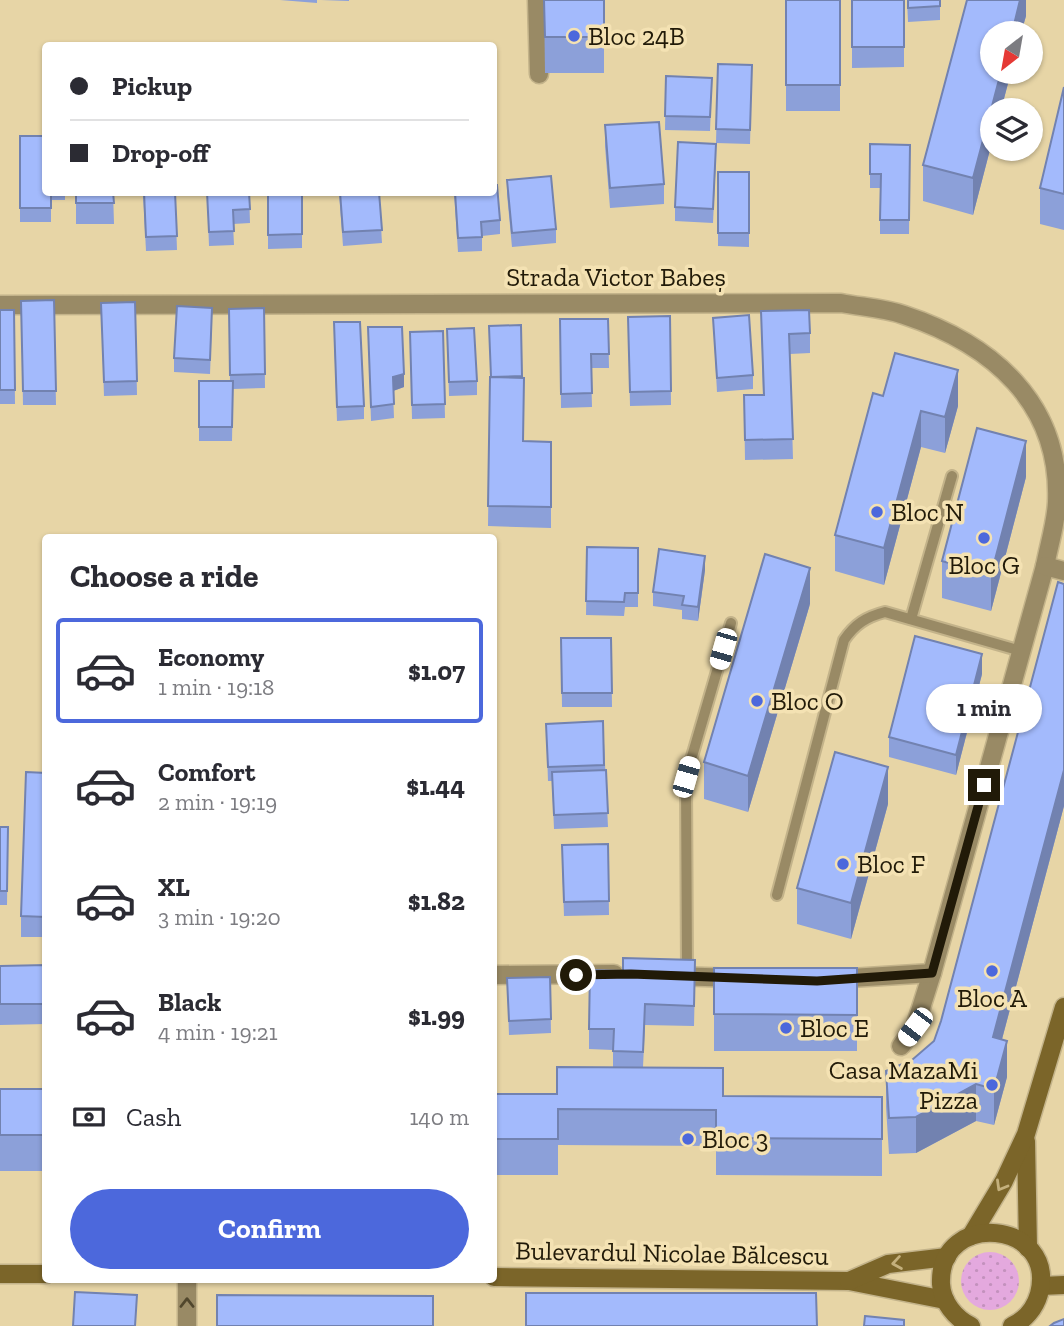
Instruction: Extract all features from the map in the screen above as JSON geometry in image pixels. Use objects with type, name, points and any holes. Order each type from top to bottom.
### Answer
[{"type":"main road","points":[[971,1236],[1004,1181],[1026,1134],[1064,1007]]},
{"type":"main road","points":[[1026,1134],[1028,1248]]},
{"type":"main road","points":[[971,1326],[950,1313],[942,1278],[947,1257],[958,1244],[971,1236],[996,1231],[1019,1240],[1028,1248],[1036,1259],[1040,1272],[1041,1286],[1037,1301],[1029,1314],[1012,1326]]},
{"type":"main road","name":"Bulevardul Nicolae Bălcescu","points":[[849,1281],[888,1264],[947,1257]]},
{"type":"main road","points":[[0,1274],[42,1274]]},
{"type":"main road","name":"Bulevardul Nicolae Bălcescu","points":[[497,1277],[849,1281],[950,1313]]},
{"type":"main road","points":[[1041,1286],[1064,1285]]},
{"type":"street","points":[[537,0],[539,74]]},
{"type":"street","name":"Strada Victor Babeș","points":[[0,305],[841,303],[902,314],[954,334],[1000,365],[1027,396],[1044,425],[1055,457],[1057,504],[1045,566],[932,973],[915,1027],[901,1046]]},
{"type":"street","points":[[1045,566],[1064,571]]},
{"type":"street","points":[[817,981],[932,973]]},
{"type":"street","points":[[497,975],[631,974]]},
{"type":"street","points":[[653,975],[752,978]]},
{"type":"street","points":[[187,1283],[187,1326]]},
{"type":"lane","points":[[911,619],[951,476]]},
{"type":"lane","points":[[777,895],[844,640],[860,622],[885,612],[1021,651]]},
{"type":"lane","points":[[687,976],[686,777],[731,623]]},
{"type":"shaded area","points":[[984,1252],[996,1252],[1011,1260],[1019,1275],[1019,1287],[1011,1302],[996,1310],[984,1310],[969,1302],[961,1287],[961,1275],[969,1260]]},
{"type":"building","points":[[544,0],[604,0],[604,37],[545,37]]},
{"type":"building","points":[[786,0],[840,0],[840,85],[786,85]]},
{"type":"building","points":[[852,0],[904,0],[904,47],[852,47]]},
{"type":"building","points":[[908,0],[940,0],[940,6],[908,8]]},
{"type":"building","points":[[967,0],[1020,0],[1015,21],[980,21],[980,84],[998,84],[994,98],[980,98],[980,152],[973,178],[923,165]]},
{"type":"building","points":[[718,64],[752,65],[750,130],[716,129]]},
{"type":"building","points":[[666,76],[712,78],[710,117],[665,116]]},
{"type":"building","points":[[1064,87],[1064,194],[1040,188]]},
{"type":"building","points":[[659,122],[664,184],[610,188],[605,125]]},
{"type":"building","points":[[20,136],[42,136],[42,196],[51,196],[51,208],[20,208]]},
{"type":"building","points":[[678,142],[716,144],[713,209],[675,207]]},
{"type":"building","points":[[870,144],[910,145],[909,220],[880,220],[881,174],[870,174]]},
{"type":"building","points":[[718,172],[749,172],[749,233],[718,233]]},
{"type":"building","points":[[551,176],[556,229],[512,233],[507,180]]},
{"type":"building","points":[[497,185],[500,220],[481,222],[482,237],[458,238],[455,196],[497,196]]},
{"type":"building","points":[[76,196],[113,196],[114,203],[76,203]]},
{"type":"building","points":[[144,196],[175,196],[177,236],[146,237]]},
{"type":"building","points":[[207,196],[249,196],[250,209],[233,210],[234,231],[209,232]]},
{"type":"building","points":[[268,196],[302,196],[302,234],[268,235]]},
{"type":"building","points":[[340,196],[379,196],[382,230],[343,232]]},
{"type":"building","points":[[54,300],[56,391],[23,391],[21,301]]},
{"type":"building","points":[[135,302],[137,381],[104,382],[101,303]]},
{"type":"building","points":[[177,306],[212,308],[210,360],[174,358]]},
{"type":"building","points":[[264,308],[265,374],[230,375],[229,309]]},
{"type":"building","points":[[0,310],[14,310],[15,390],[0,390]]},
{"type":"building","points":[[809,310],[810,333],[789,334],[793,439],[745,440],[744,395],[764,395],[761,311]]},
{"type":"building","points":[[749,315],[753,375],[717,378],[713,318]]},
{"type":"building","points":[[670,316],[671,391],[630,392],[628,317]]},
{"type":"building","points":[[560,319],[608,319],[609,354],[591,354],[592,393],[561,394]]},
{"type":"building","points":[[334,322],[360,322],[364,406],[337,407]]},
{"type":"building","points":[[521,325],[522,376],[491,377],[489,326]]},
{"type":"building","points":[[368,327],[402,327],[404,374],[393,377],[394,404],[371,407]]},
{"type":"building","points":[[474,328],[477,381],[449,382],[447,329]]},
{"type":"building","points":[[443,331],[445,404],[412,405],[410,332]]},
{"type":"building","name":"Bloc N","points":[[895,353],[958,370],[945,417],[921,411],[884,548],[835,535],[873,393],[883,396]]},
{"type":"building","points":[[490,377],[524,378],[523,441],[551,442],[551,507],[488,506]]},
{"type":"building","points":[[199,381],[233,381],[232,427],[199,427]]},
{"type":"building","name":"Bloc G","points":[[977,428],[1026,441],[991,575],[942,561]]},
{"type":"building","points":[[587,547],[638,548],[638,593],[625,593],[624,602],[586,601]]},
{"type":"building","points":[[659,549],[705,556],[698,607],[682,605],[684,596],[653,592]]},
{"type":"building","name":"Bloc O","points":[[765,554],[810,568],[748,776],[704,762]]},
{"type":"building","name":"Bloc A","points":[[1058,582],[1064,584],[1064,770],[993,1037],[1007,1041],[994,1089],[976,1084],[916,1117],[889,1118],[886,1071],[912,1060],[934,1041],[941,1021]]},
{"type":"building","points":[[915,636],[982,654],[956,755],[889,737]]},
{"type":"building","points":[[561,638],[611,638],[612,693],[562,693]]},
{"type":"building","points":[[603,721],[604,765],[548,767],[546,724]]},
{"type":"building","name":"Bloc F","points":[[835,752],[888,767],[851,903],[797,888]]},
{"type":"building","points":[[606,770],[608,813],[554,815],[552,772]]},
{"type":"building","points":[[26,772],[42,773],[42,917],[21,916]]},
{"type":"building","points":[[0,827],[8,827],[7,891],[0,891]]},
{"type":"building","points":[[608,844],[609,901],[564,902],[562,845]]},
{"type":"building","points":[[623,958],[695,960],[694,1006],[645,1004],[643,1052],[613,1051],[614,1029],[589,1029],[590,970],[623,971]]},
{"type":"building","points":[[42,965],[42,1004],[0,1004],[0,966]]},
{"type":"building","points":[[714,968],[857,968],[857,1015],[714,1014]]},
{"type":"building","points":[[550,977],[551,1019],[509,1021],[507,978]]},
{"type":"building","points":[[557,1067],[723,1068],[723,1096],[882,1097],[882,1139],[716,1138],[716,1110],[558,1109],[558,1139],[497,1139],[497,1094],[557,1094]]},
{"type":"building","points":[[0,1089],[42,1089],[42,1135],[0,1135]]},
{"type":"building","points":[[75,1292],[137,1295],[135,1326],[73,1326]]},
{"type":"building","points":[[526,1293],[816,1293],[817,1326],[526,1326]]},
{"type":"building","points":[[217,1295],[433,1296],[433,1326],[217,1326]]},
{"type":"building","points":[[865,1316],[904,1320],[904,1326],[864,1326]]},
{"type":"building","points":[[1064,1319],[1064,1326],[1050,1326],[1054,1323]]},
{"type":"place","name":"Bloc 24B","points":[[574,36]]},
{"type":"place","name":"Bloc N","points":[[877,512]]},
{"type":"place","name":"Bloc G","points":[[984,538]]},
{"type":"place","name":"Bloc O","points":[[757,701]]},
{"type":"place","name":"Bloc F","points":[[843,864]]},
{"type":"place","name":"Bloc A","points":[[992,971]]},
{"type":"place","name":"Bloc E","points":[[786,1028]]},
{"type":"place","name":"Casa MazaMi Pizza","points":[[992,1085]]},
{"type":"place","name":"Bloc 3","points":[[688,1139]]},
{"type":"route","points":[[576,975],[631,974],[817,981],[932,973],[984,785]]}]
